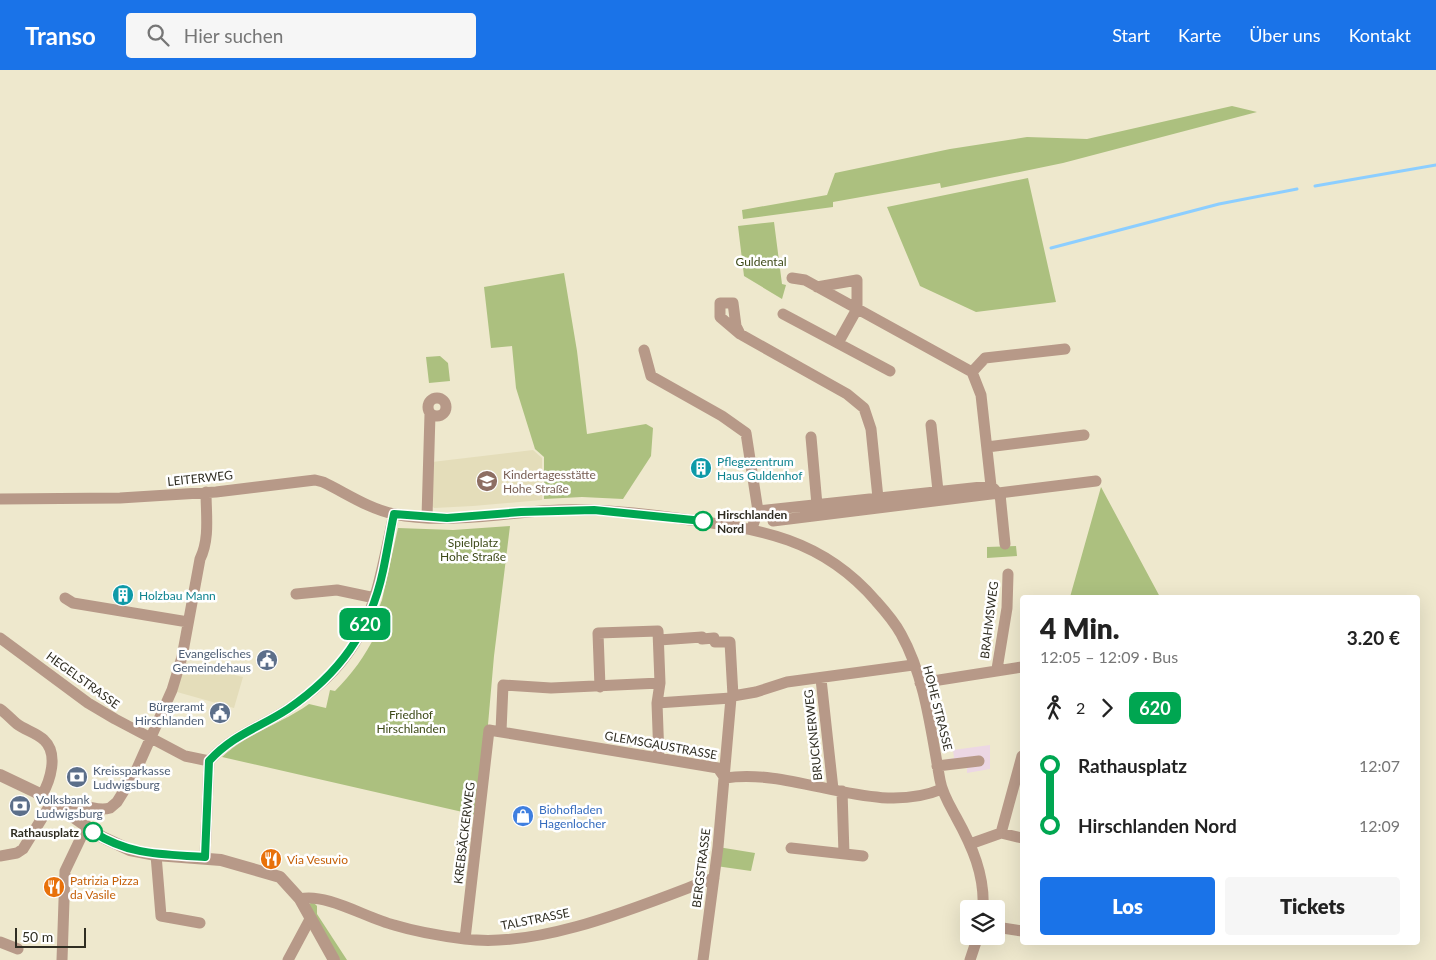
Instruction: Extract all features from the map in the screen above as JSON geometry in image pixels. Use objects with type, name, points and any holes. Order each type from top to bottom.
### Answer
[{"type":"street","points":[[792,278],[801,278],[972,372],[981,395],[991,486],[1000,494],[1005,544]]},
{"type":"street","points":[[817,287],[858,280],[858,309],[838,343]]},
{"type":"street","points":[[783,314],[890,371]]},
{"type":"street","points":[[740,334],[847,394],[864,408],[872,429],[878,498]]},
{"type":"street","points":[[972,372],[984,358],[1065,349]]},
{"type":"street","points":[[644,350],[651,376],[722,416],[746,433],[758,511],[752,528]]},
{"type":"street","points":[[427,517],[430,414]]},
{"type":"street","points":[[931,425],[938,490]]},
{"type":"street","points":[[987,447],[1084,435]]},
{"type":"street","points":[[811,437],[817,505]]},
{"type":"street","name":"LEITERWEG","points":[[0,499],[105,499],[206,492],[315,480],[323,482],[372,507],[394,514]]},
{"type":"street","points":[[773,521],[1096,481]]},
{"type":"street","points":[[758,511],[938,490],[991,486]]},
{"type":"street","points":[[68,812],[74,806],[83,805],[104,810],[110,808],[126,789],[152,738],[172,690],[182,657],[204,551],[207,523],[206,492]]},
{"type":"street","name":"HOHE STRASSE","points":[[394,514],[447,518],[521,512],[594,510],[752,528],[796,541],[840,566],[867,590],[900,632],[920,683],[942,789],[970,844],[981,879],[982,900]]},
{"type":"street","points":[[205,857],[209,761],[224,745],[286,710],[313,691],[335,670],[356,641],[368,619],[383,572],[394,514]]},
{"type":"street","name":"BRAHMSWEG","points":[[997,669],[1007,608],[1008,574]]},
{"type":"street","points":[[296,594],[337,590],[375,598]]},
{"type":"street","points":[[65,598],[72,602],[188,622]]},
{"type":"street","points":[[659,758],[657,703],[660,683],[658,631],[598,633],[600,687],[660,683]]},
{"type":"street","points":[[0,632],[0,638]]},
{"type":"street","name":"BERGSTRASSE","points":[[659,640],[702,637],[702,639],[714,638],[715,642],[730,642],[732,697],[714,878],[703,960]]},
{"type":"street","name":"HEGELSTRASSE","points":[[0,638],[88,703],[156,742],[185,756],[209,761]]},
{"type":"street","points":[[657,703],[732,697],[787,682],[821,679],[913,664]]},
{"type":"street","points":[[920,683],[997,669],[1020,667]]},
{"type":"street","name":"BRUCKNERWEG","points":[[821,679],[844,854]]},
{"type":"street","name":"KREBSÄCKERWEG","points":[[465,939],[503,685],[551,688],[600,687]]},
{"type":"street","points":[[0,709],[19,726],[45,740],[52,766],[47,798],[23,849],[17,853],[0,856]]},
{"type":"street","name":"GLEMSGAUSTRASSE","points":[[495,730],[718,768],[725,778],[770,779],[869,796],[906,797],[930,794],[942,789]]},
{"type":"street","points":[[938,766],[980,760]]},
{"type":"street","points":[[1001,833],[1020,763]]},
{"type":"street","points":[[0,775],[47,798],[86,827],[130,850],[156,855],[205,857],[272,874],[285,880],[300,899],[334,960]]},
{"type":"street","points":[[62,960],[65,871],[86,827]]},
{"type":"street","points":[[970,844],[1001,833],[1020,838]]},
{"type":"street","points":[[791,848],[863,856]]},
{"type":"street","points":[[156,855],[161,916],[200,923]]},
{"type":"street","name":"TALSTRASSE","points":[[300,899],[316,898],[393,925],[465,939],[500,941],[564,929],[603,918],[714,878]]},
{"type":"street","points":[[288,960],[310,918]]},
{"type":"street","points":[[1005,928],[1020,931]]},
{"type":"street","points":[[0,942],[18,949]]},
{"type":"street","points":[[970,960],[975,945]]},
{"type":"shaded area","name":"Kindertagesstätte Hohe Straße","points":[[533,450],[542,458],[542,500],[473,506],[434,508],[432,506],[432,462]]},
{"type":"shaded area","points":[[184,662],[243,677],[234,708],[177,692]]},
{"type":"shaded area","points":[[990,745],[990,769],[967,773],[967,766],[948,767],[947,759],[954,758],[953,750]]},
{"type":"green space","points":[[1232,106],[1257,112],[1063,163],[941,188],[940,183],[833,202],[833,207],[743,219],[742,210],[827,195],[835,173],[950,149],[1027,137],[1087,139]]},
{"type":"green space","points":[[1028,178],[1056,302],[976,312],[920,286],[887,207]]},
{"type":"green space","name":"Guldental","points":[[774,222],[782,284],[786,285],[782,299],[744,276],[738,226]]},
{"type":"green space","points":[[564,273],[577,351],[587,434],[646,424],[653,428],[651,456],[623,499],[582,497],[544,499],[544,457],[535,449],[516,388],[512,346],[491,348],[484,287]]},
{"type":"green space","points":[[440,356],[448,363],[450,381],[429,383],[426,357]]},
{"type":"green space","points":[[1101,487],[1159,595],[1071,595]]},
{"type":"green space","name":"Friedhof Hirschlanden","points":[[510,526],[494,656],[480,816],[222,757],[242,741],[309,704],[326,708],[330,690],[335,691],[347,678],[363,657],[376,634],[370,631],[382,600],[398,528],[453,530]]},
{"type":"green space","points":[[1016,546],[1017,556],[987,558],[987,547]]},
{"type":"green space","points":[[718,847],[755,853],[751,871],[716,866]]},
{"type":"green space","points":[[313,902],[317,906],[317,914],[347,960],[340,960],[307,905]]},
{"type":"waterway","points":[[1315,186],[1436,165]]},
{"type":"waterway","points":[[1051,248],[1219,204],[1297,189]]},
{"type":"bus line","name":"620","points":[[93,832],[130,850],[143,853],[205,857],[209,761],[224,745],[286,710],[313,691],[335,670],[347,655],[368,619],[383,572],[394,514],[447,518],[521,512],[594,510],[703,521]]},
{"type":"place","name":"Pflegezentrum Haus Guldenhof","points":[[701,468]]},
{"type":"place","name":"Kindertagesstätte Hohe Straße","points":[[487,481]]},
{"type":"place","name":"Hirschlanden Nord","points":[[703,521]]},
{"type":"place","name":"Holzbau Mann","points":[[123,595]]},
{"type":"place","name":"Evangelisches Gemeindehaus","points":[[267,660]]},
{"type":"place","name":"Bürgeramt Hirschlanden","points":[[220,713]]},
{"type":"place","name":"Kreissparkasse Ludwigsburg","points":[[77,777]]},
{"type":"place","name":"Volksbank Ludwigsburg","points":[[20,806]]},
{"type":"place","name":"Biohofladen Hagenlocher","points":[[523,816]]},
{"type":"place","name":"Rathausplatz","points":[[93,832]]},
{"type":"place","name":"Via Vesuvio","points":[[271,859]]},
{"type":"place","name":"Patrizia Pizza da Vasile","points":[[54,887]]},
{"type":"park label","name":"Spielplatz Hohe Straße","points":[[473,549]]}]
